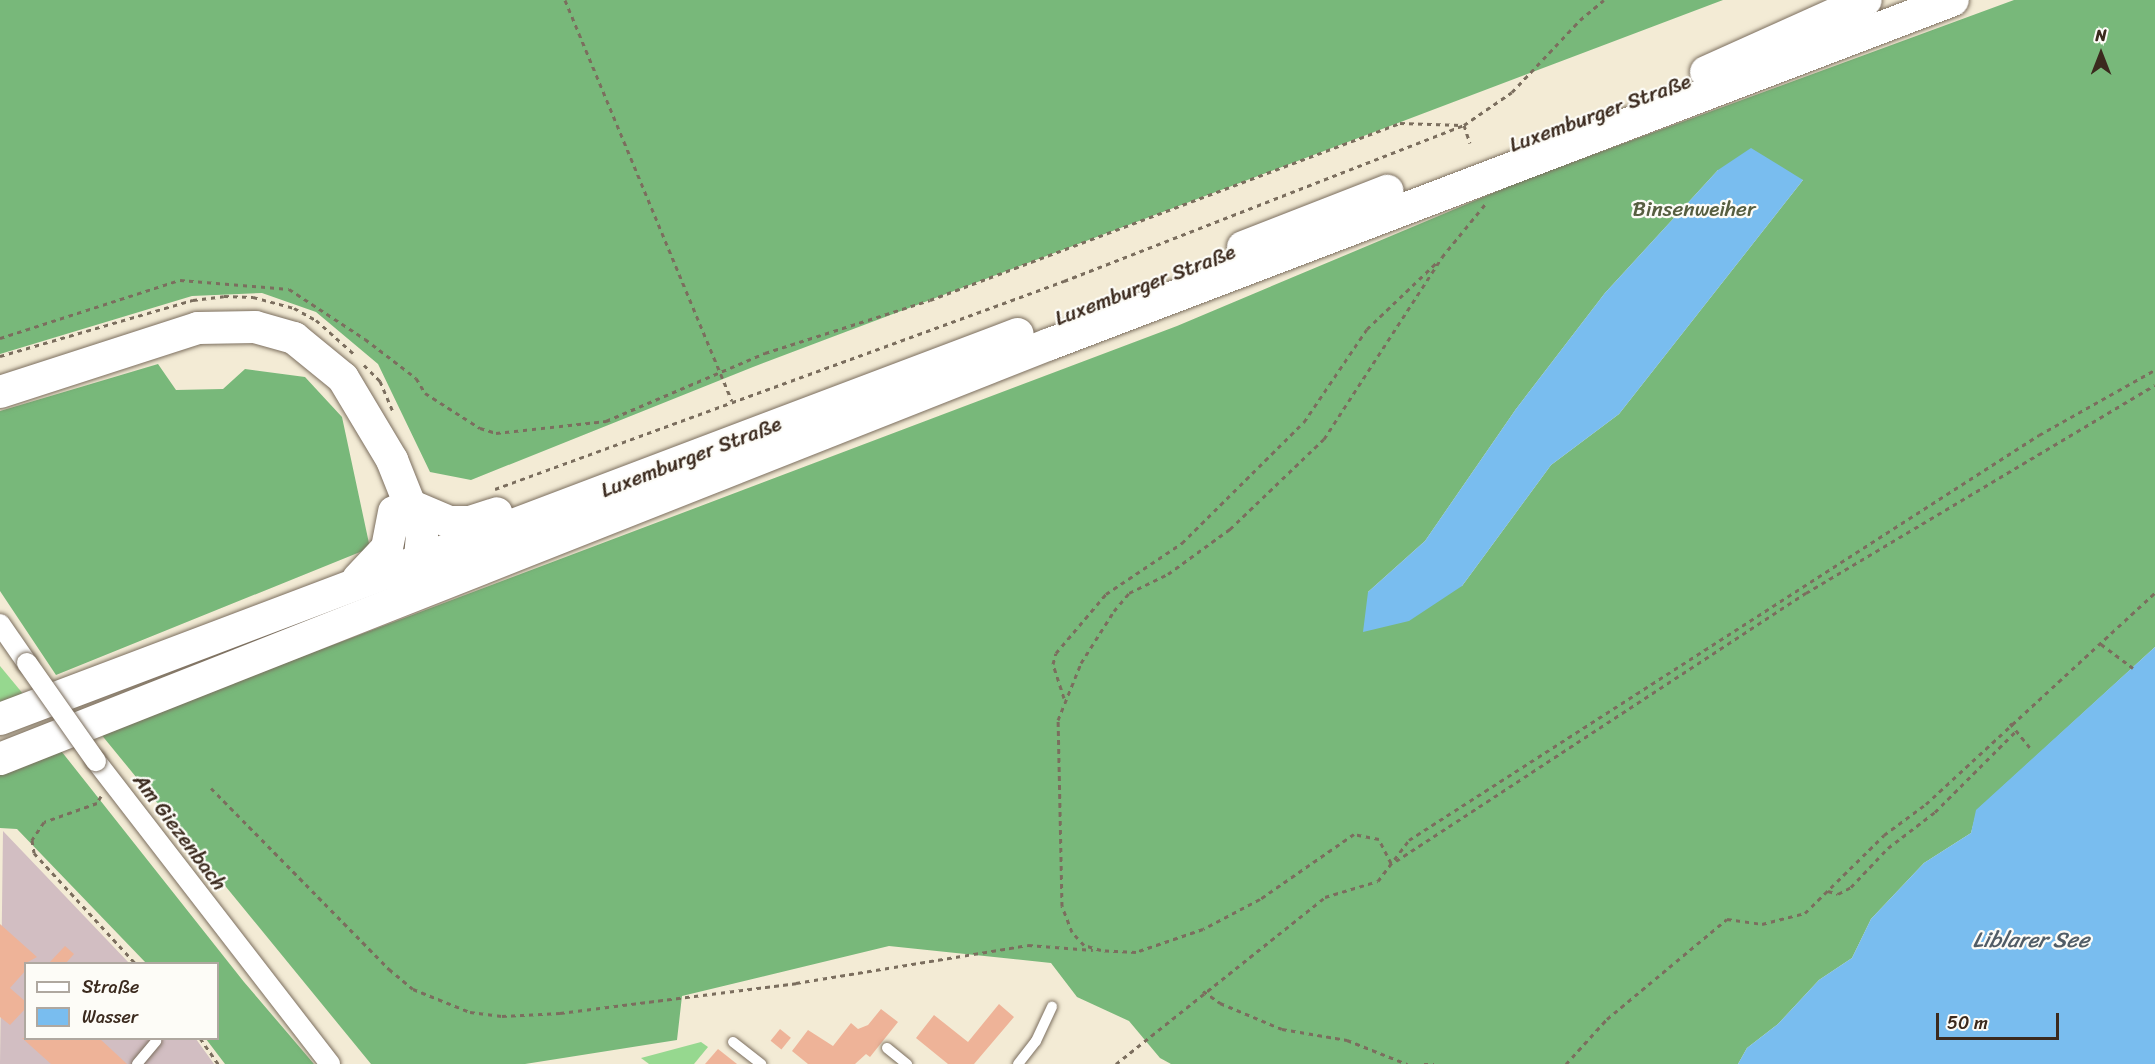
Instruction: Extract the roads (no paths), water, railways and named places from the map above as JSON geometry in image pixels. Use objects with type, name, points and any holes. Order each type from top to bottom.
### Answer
[{"type":"main road","name":"Luxemburger Straße","points":[[0,719],[1692,79],[1866,0]]},
{"type":"main road","name":"Luxemburger Straße","points":[[587,530],[1039,349],[1953,0]]},
{"type":"main road","points":[[0,392],[176,333],[238,326],[282,333],[313,350],[383,423],[404,509],[406,544],[420,560],[445,569],[536,538],[587,530]]},
{"type":"main road","points":[[404,509],[441,520],[470,522],[933,349],[1024,332]]},
{"type":"main road","points":[[351,586],[383,555],[404,509]]},
{"type":"main road","points":[[0,759],[587,530]]},
{"type":"main road","points":[[0,748],[123,690],[404,583],[414,575],[420,560]]},
{"type":"street","name":"Am Giezenbach","points":[[0,624],[96,760],[330,1064]]},
{"type":"lane","points":[[1017,1064],[1036,1041],[1052,1007]]},
{"type":"lane","points":[[137,1064],[156,1041]]},
{"type":"lane","points":[[733,1042],[761,1064]]},
{"type":"lane","points":[[887,1048],[907,1064]]},
{"type":"water","name":"Binsenweiher","points":[[1751,148],[1803,180],[1619,414],[1551,465],[1462,586],[1409,621],[1363,632],[1368,592],[1425,541],[1516,409],[1605,293],[1718,170]]},
{"type":"water","name":"Liblarer See","points":[[2155,647],[2155,1064],[1738,1064],[1747,1048],[1778,1024],[1819,980],[1852,958],[1871,919],[1924,863],[1971,833],[1976,810]]}]
